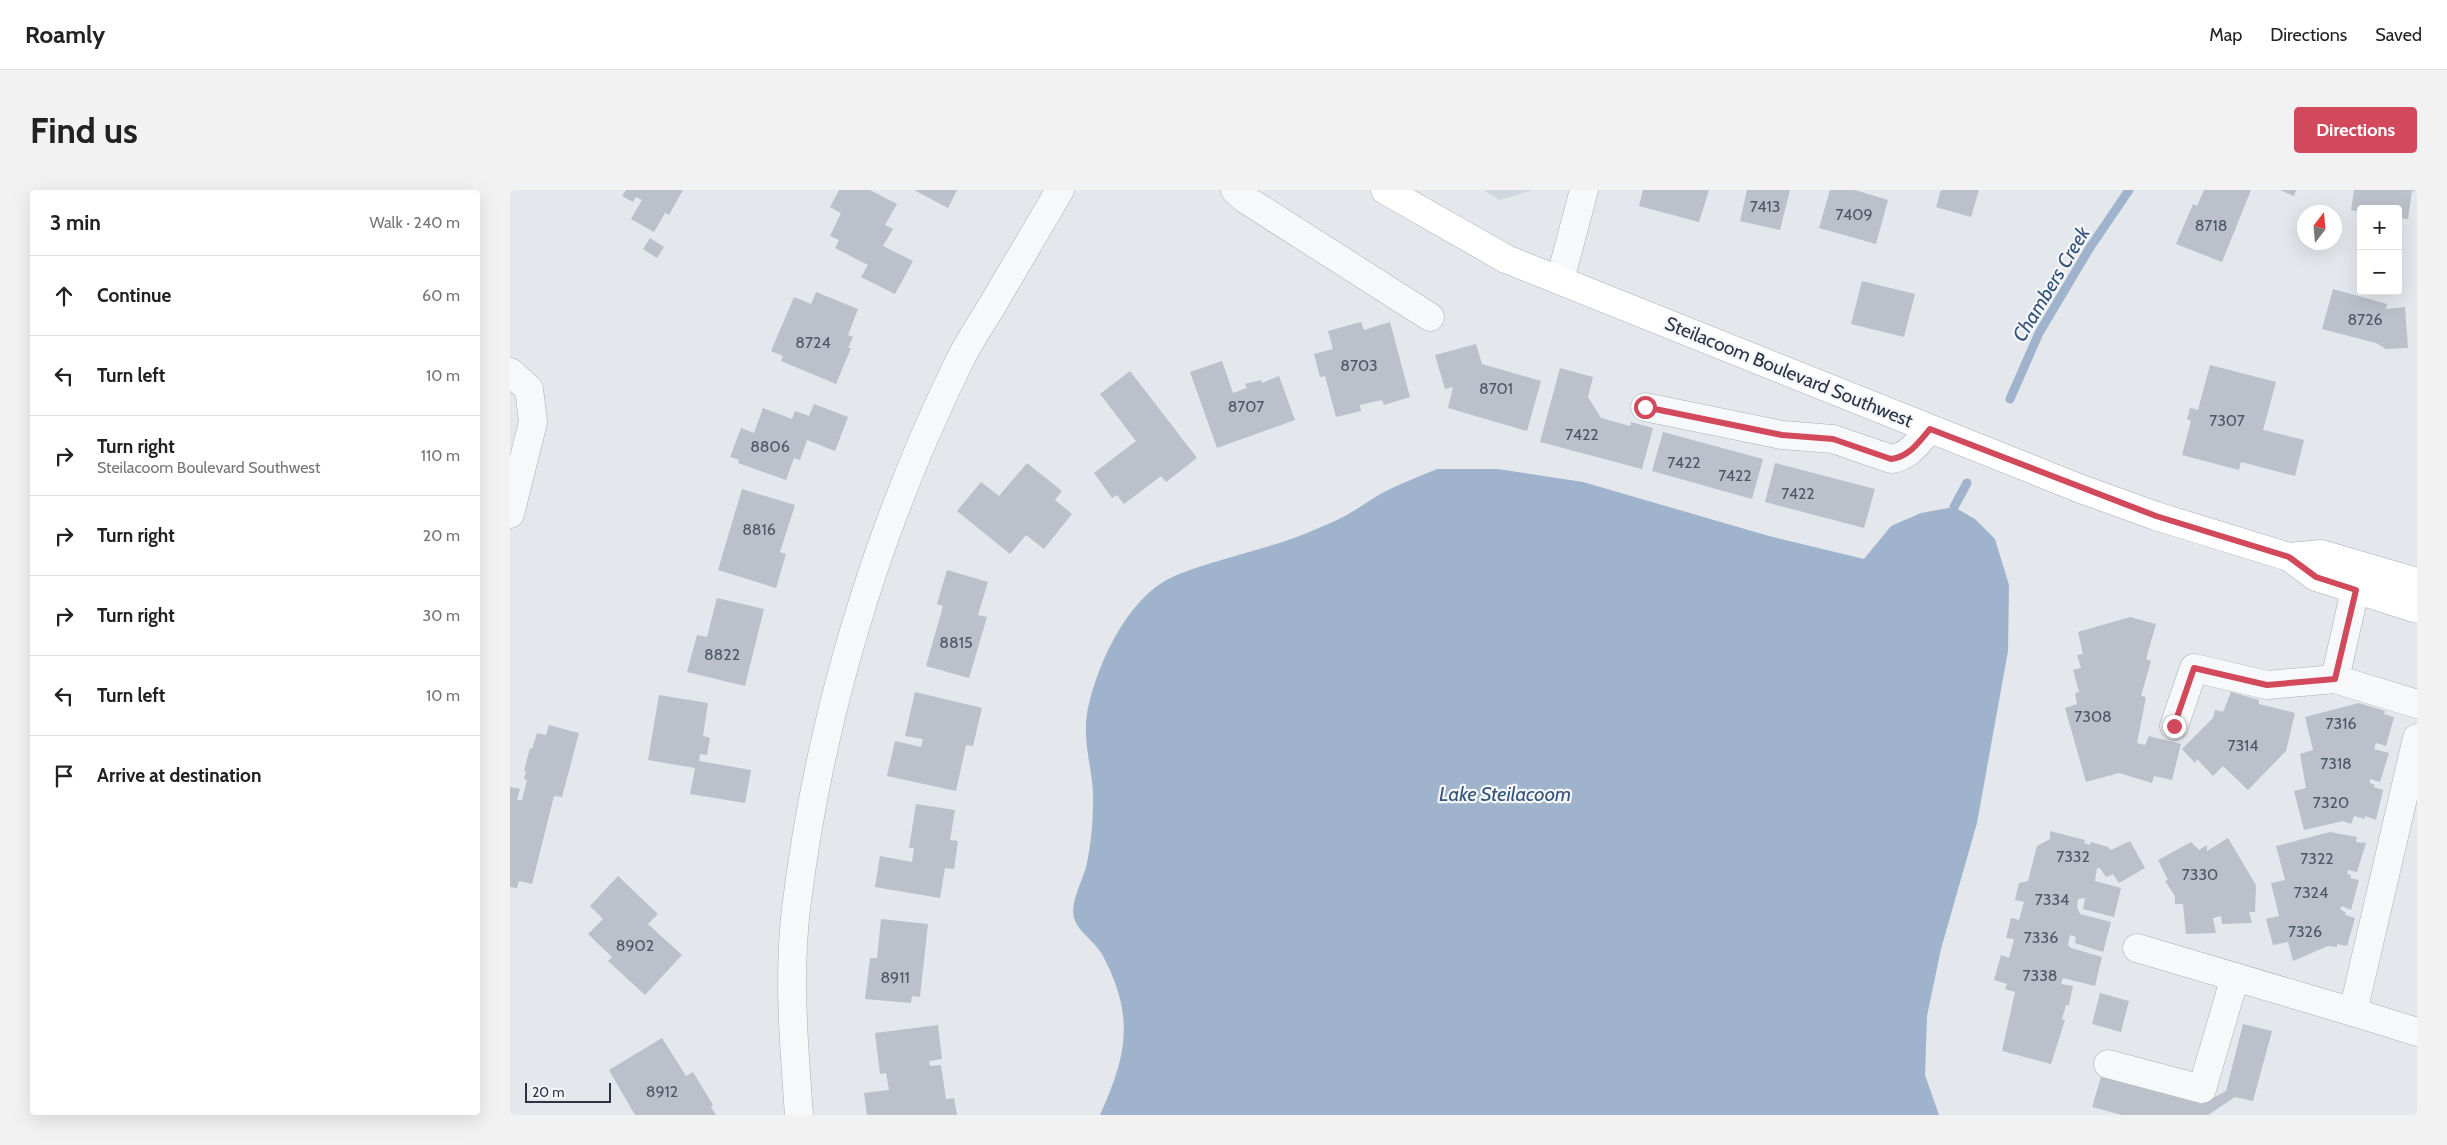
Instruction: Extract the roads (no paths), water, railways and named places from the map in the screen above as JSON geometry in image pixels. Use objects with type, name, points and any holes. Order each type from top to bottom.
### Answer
[{"type":"main road","name":"Steilacoom Boulevard Southwest","points":[[1385,190],[1506,259],[1930,429],[2156,516],[2289,557],[2316,577],[2417,609]]},
{"type":"main road","name":"Steilacoom Boulevard Southwest","points":[[2289,557],[2321,554],[2417,582]]},
{"type":"street","points":[[799,1115],[792,1004],[796,910],[819,774],[842,670],[872,577],[910,471],[955,371],[1060,190]]},
{"type":"street","points":[[1235,190],[1245,199],[1430,317]]},
{"type":"street","points":[[1560,280],[1584,190]]},
{"type":"street","points":[[510,372],[529,389],[533,422],[510,514]]},
{"type":"street","points":[[1645,407],[1782,435],[1833,439],[1891,459],[1899,458],[1908,453],[1930,429]]},
{"type":"street","points":[[2335,679],[2356,590]]},
{"type":"street","points":[[2174,726],[2194,668],[2267,685],[2335,679],[2417,704]]},
{"type":"street","points":[[2353,1012],[2417,738]]},
{"type":"street","points":[[2137,948],[2417,1032]]},
{"type":"street","points":[[2108,1064],[2202,1089],[2235,977]]},
{"type":"water","name":"Lake Steilacoom","points":[[1437,469],[1498,469],[1583,482],[1769,536],[1864,559],[1891,526],[1921,513],[1954,507],[1975,519],[1995,539],[2009,585],[2008,651],[1977,823],[1941,949],[1927,1016],[1925,1075],[1939,1115],[1100,1115],[1121,1054],[1124,1036],[1123,1017],[1120,998],[1103,956],[1079,928],[1073,912],[1075,899],[1086,867],[1092,826],[1093,790],[1086,736],[1087,714],[1098,675],[1117,634],[1129,615],[1159,584],[1177,575],[1307,533],[1347,515],[1388,490]]},
{"type":"waterway","name":"Chambers Creek","points":[[2010,399],[2039,333],[2089,249],[2129,190]]},
{"type":"waterway","name":"Chambers Creek","points":[[1954,507],[1967,483]]}]
